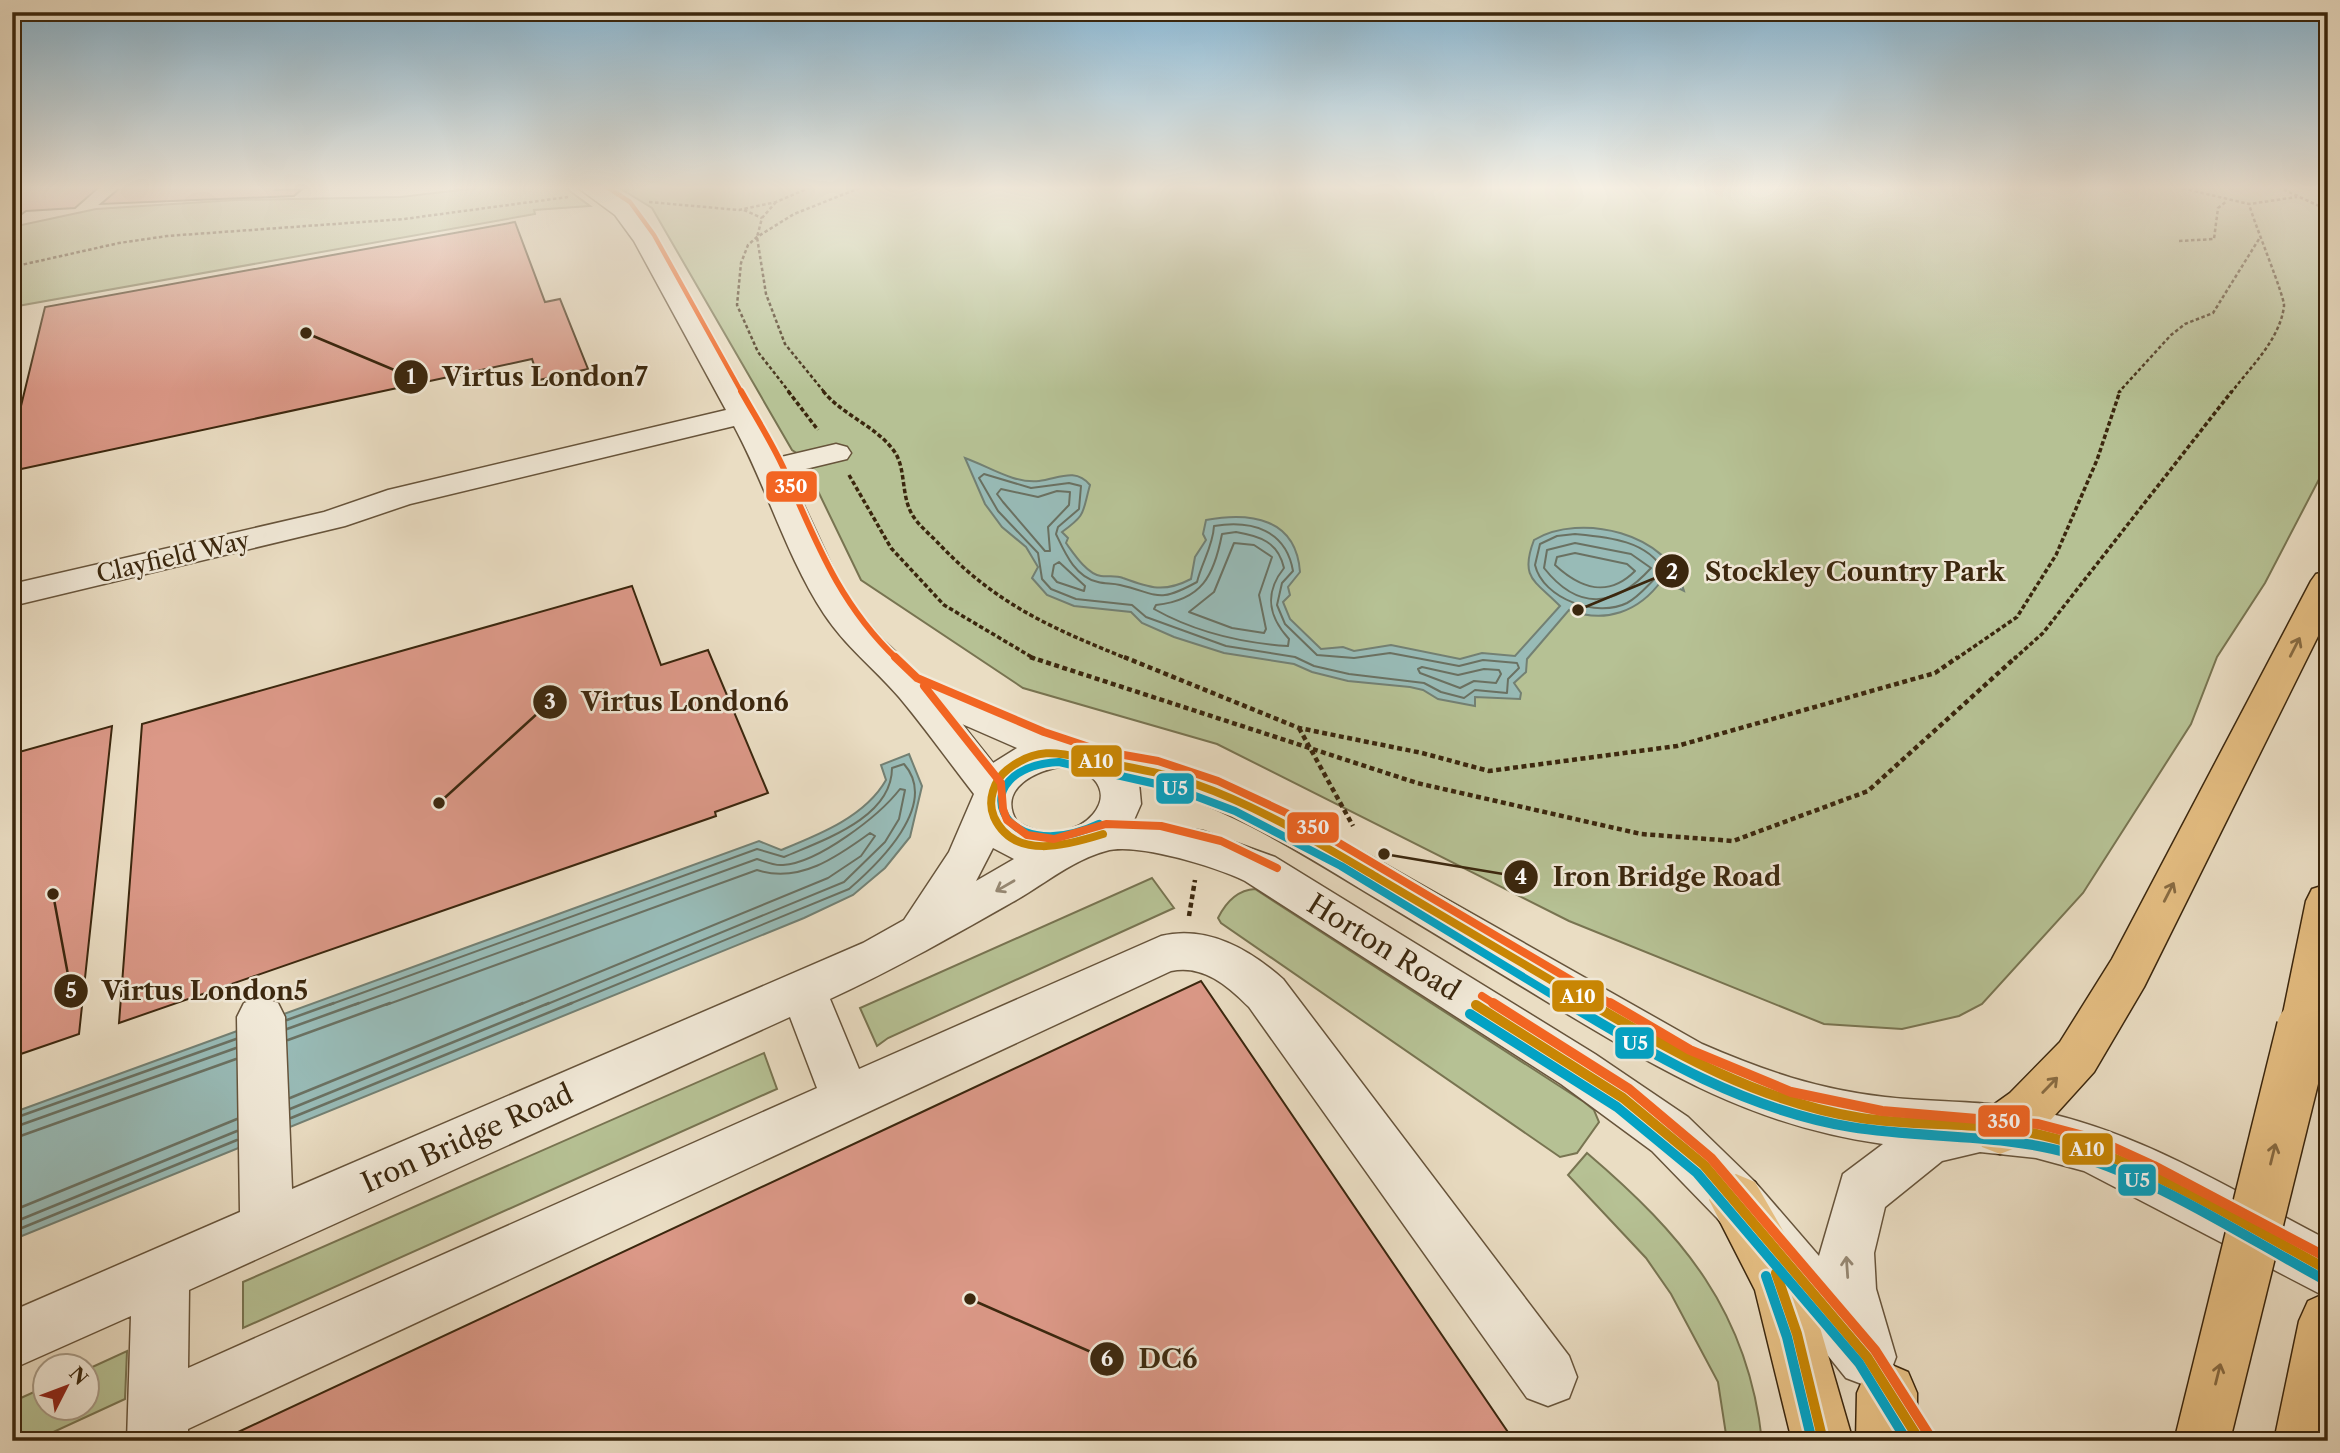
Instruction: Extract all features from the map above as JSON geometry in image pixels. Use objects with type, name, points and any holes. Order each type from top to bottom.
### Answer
[{"type":"main road","points":[[1990,1129],[2028,1109],[2077,1057],[2090,1036],[2127,973],[2328,581]]},
{"type":"main road","points":[[2202,1441],[2304,1028],[2328,901]]},
{"type":"main road","points":[[1736,1200],[1781,1282],[1823,1441]]},
{"type":"main road","points":[[2304,1441],[2328,1321]]},
{"type":"street","points":[[653,255],[772,468],[818,573],[839,610],[868,646],[911,687],[991,799],[997,826],[1017,843],[1038,849],[1083,842],[1117,819],[1123,796],[1114,773],[1084,756],[1016,733],[911,687]]},
{"type":"street","name":"Clayfield Way","points":[[12,595],[334,519],[393,513],[747,423]]},
{"type":"street","points":[[772,468],[836,453]]},
{"type":"street","points":[[920,931],[967,860],[991,799],[1006,771],[1021,761],[1049,752],[1084,756],[1154,771],[1214,790],[1290,826],[1685,1059],[1735,1081],[1788,1102],[1881,1121],[2036,1133],[2092,1149],[2150,1175],[2328,1270]]},
{"type":"street","name":"Horton Road","points":[[1083,842],[1157,837],[1202,845],[1260,869],[1612,1091],[1670,1134],[1736,1200],[1880,1397]]},
{"type":"street","name":"Iron Bridge Road","points":[[12,1340],[161,1274],[266,1203],[803,989],[879,956],[1083,842]]},
{"type":"street","points":[[161,1274],[158,1427],[846,1098],[1161,955],[1183,949],[1223,961],[1246,975],[1266,993],[1548,1377]]},
{"type":"street","points":[[803,989],[846,1098]]},
{"type":"street","points":[[261,1017],[266,1203]]},
{"type":"street","points":[[1920,1441],[1880,1397],[1849,1289],[1846,1253],[1862,1192],[1927,1140],[1990,1129]]},
{"type":"path","points":[[12,267],[66,255]]},
{"type":"path","points":[[744,255],[737,305],[758,352],[836,453],[891,548],[944,605],[1026,656],[1416,783],[1674,839],[1733,841],[1868,791],[2043,633],[2275,336],[2285,304],[2265,255]]},
{"type":"path","points":[[760,255],[766,294],[785,344],[827,396],[890,447],[897,456],[904,497],[913,517],[974,579],[1012,606],[1057,630],[1299,728],[1422,753],[1489,771],[1677,746],[1935,673],[2017,617],[2056,555],[2097,460],[2118,394],[2171,335],[2185,324],[2213,313],[2249,255]]},
{"type":"path","points":[[1299,728],[1381,880]]},
{"type":"path","points":[[1183,949],[1202,845]]},
{"type":"green space","points":[[12,255],[306,255],[12,307]]},
{"type":"green space","points":[[679,255],[2328,255],[2328,462],[2265,583],[2217,657],[2191,724],[2083,893],[1982,1004],[1959,1016],[1902,1029],[1824,1024],[1569,921],[1217,744],[1023,688],[861,580],[801,456],[792,450]]},
{"type":"green space","points":[[1152,878],[1174,908],[888,1038],[877,1046],[860,1008]]},
{"type":"green space","points":[[1255,889],[1594,1110],[1599,1122],[1577,1153],[1560,1157],[1221,923],[1218,918],[1228,902],[1237,894]]},
{"type":"green space","points":[[764,1053],[777,1089],[243,1328],[243,1282]]},
{"type":"green space","points":[[1587,1153],[1653,1214],[1705,1279],[1726,1314],[1742,1353],[1754,1395],[1762,1441],[1727,1441],[1718,1382],[1671,1294],[1646,1258],[1568,1175]]},
{"type":"green space","points":[[127,1351],[125,1399],[102,1410],[102,1363]]},
{"type":"green space","points":[[32,1393],[32,1422],[75,1422],[34,1441],[12,1441],[12,1402]]},
{"type":"water","points":[[965,458],[1020,480],[1039,481],[1072,475],[1090,485],[1080,517],[1062,532],[1068,538],[1066,543],[1081,563],[1101,576],[1120,577],[1149,586],[1173,586],[1191,579],[1195,557],[1206,540],[1203,534],[1206,520],[1239,517],[1268,523],[1290,540],[1297,554],[1300,572],[1288,587],[1290,595],[1283,602],[1290,619],[1321,649],[1343,647],[1354,651],[1391,645],[1460,659],[1482,653],[1515,656],[1560,606],[1537,584],[1529,571],[1528,563],[1534,540],[1553,532],[1575,528],[1621,533],[1643,542],[1661,555],[1675,571],[1684,591],[1662,580],[1643,600],[1620,612],[1595,616],[1569,610],[1527,659],[1526,672],[1514,683],[1521,693],[1520,699],[1475,697],[1475,706],[1438,699],[1423,690],[1410,687],[1348,681],[1312,672],[1294,664],[1224,653],[1174,637],[1142,623],[1131,612],[1074,606],[1047,595],[1032,578],[1038,567],[1026,547],[1002,527],[985,504]]},
{"type":"water","points":[[909,754],[922,786],[910,837],[885,868],[853,895],[804,918],[12,1240],[12,1113],[759,841],[781,850],[825,831],[853,814],[877,793],[886,780],[881,765]]},
{"type":"building","points":[[334,255],[527,255],[545,302],[560,299],[588,369],[539,380],[532,359],[12,471],[12,443],[45,307]]},
{"type":"building","points":[[632,586],[661,665],[708,650],[768,793],[715,812],[716,816],[119,1023],[142,724]]},
{"type":"building","points":[[112,726],[79,1034],[12,1057],[12,754]]},
{"type":"building","points":[[1201,981],[1514,1441],[219,1441],[922,1112]]},
{"type":"transit line","name":"350","points":[[665,255],[781,463],[827,568],[848,604],[876,639],[917,678],[1044,732],[1101,751],[1158,761],[1218,781],[1295,817],[1690,1050],[1791,1092],[1882,1111],[2038,1124],[2095,1139],[2154,1166],[2328,1258]]},
{"type":"transit line","name":"350","points":[[924,686],[1001,783],[1004,815],[1013,826],[1027,835],[1054,839],[1106,824],[1161,826],[1221,841],[1277,868]]},
{"type":"transit line","name":"A10","points":[[1103,834],[1062,847],[1030,845],[1007,834],[994,816],[991,796],[1000,776],[1020,760],[1053,752],[1128,765],[1195,784],[1288,826],[1658,1045],[1733,1081],[1783,1099],[1861,1118],[2022,1131],[2079,1146],[2152,1175],[2328,1270]]},
{"type":"transit line","name":"U5","points":[[1099,824],[1066,837],[1035,835],[1007,821],[999,805],[1001,795],[1006,786],[1021,773],[1039,765],[1059,762],[1199,796],[1306,847],[1628,1039],[1706,1081],[1785,1112],[1852,1127],[2019,1142],[2073,1154],[2183,1202],[2323,1279]]},
{"type":"transit line","name":"350","points":[[1482,996],[1629,1089],[1711,1158],[1875,1350],[1929,1435]]},
{"type":"transit line","name":"A10","points":[[1476,1005],[1623,1098],[1704,1165],[1867,1357],[1920,1441]]},
{"type":"transit line","name":"U5","points":[[1470,1014],[1617,1107],[1697,1173],[1859,1363],[1907,1441]]},
{"type":"transit line","name":"A10","points":[[1776,1273],[1797,1334],[1823,1441]]},
{"type":"transit line","name":"U5","points":[[1766,1276],[1787,1337],[1812,1441]]},
{"type":"place","name":"Virtus London7","points":[[306,333]]},
{"type":"place","name":"Stockley Country Park","points":[[1578,610]]},
{"type":"place","name":"Virtus London6","points":[[439,803]]},
{"type":"place","name":"Iron Bridge Road","points":[[1384,854]]},
{"type":"place","name":"Virtus London5","points":[[53,894]]},
{"type":"place","name":"DC6","points":[[970,1299]]}]
